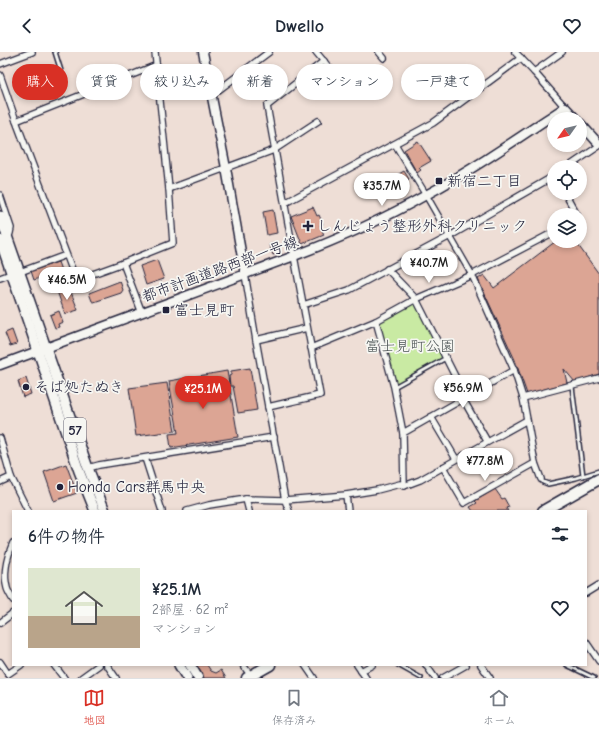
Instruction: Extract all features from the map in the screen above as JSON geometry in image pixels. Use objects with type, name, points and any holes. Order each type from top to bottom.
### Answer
[{"type":"highway","points":[[545,510],[599,479]]},
{"type":"highway","points":[[249,677],[268,666]]},
{"type":"main road","name":"57","points":[[0,216],[2,241],[105,510]]},
{"type":"main road","name":"57","points":[[42,349],[79,471],[95,510]]},
{"type":"main road","points":[[180,666],[187,678]]},
{"type":"main road","points":[[191,666],[198,678]]},
{"type":"street","points":[[0,64],[32,52]]},
{"type":"street","points":[[155,52],[157,64]]},
{"type":"street","points":[[204,52],[206,64]]},
{"type":"street","points":[[224,86],[269,52]]},
{"type":"street","points":[[316,52],[326,64]]},
{"type":"street","points":[[379,52],[384,58]]},
{"type":"street","points":[[515,52],[570,112]]},
{"type":"street","points":[[534,72],[562,52]]},
{"type":"street","points":[[285,203],[436,121],[521,58]]},
{"type":"street","points":[[268,407],[320,395],[267,106],[324,61]]},
{"type":"street","points":[[16,122],[140,72]]},
{"type":"street","points":[[0,75],[16,122],[76,280],[173,243],[160,100]]},
{"type":"street","points":[[213,100],[268,407],[289,510]]},
{"type":"street","name":"都市計画道路西部一号線","points":[[0,365],[326,244],[361,228],[450,182],[565,107]]},
{"type":"street","points":[[169,189],[274,150],[318,121]]},
{"type":"street","points":[[578,160],[599,145],[587,131]]},
{"type":"street","points":[[395,144],[472,275],[514,370],[523,398],[536,463],[541,479]]},
{"type":"street","points":[[303,305],[349,290],[450,236],[547,180]]},
{"type":"street","points":[[0,195],[11,228],[10,233],[2,241]]},
{"type":"street","points":[[311,348],[376,321],[416,299],[472,275],[547,236]]},
{"type":"street","points":[[0,278],[66,255]]},
{"type":"street","points":[[123,263],[142,313]]},
{"type":"street","points":[[387,269],[416,299],[487,442]]},
{"type":"street","points":[[376,321],[394,387],[403,433],[404,486]]},
{"type":"street","points":[[256,340],[307,328]]},
{"type":"street","points":[[403,433],[514,370]]},
{"type":"street","points":[[523,398],[599,378]]},
{"type":"street","points":[[431,418],[456,459]]},
{"type":"street","points":[[191,510],[209,505],[246,500],[286,500],[346,495],[377,490],[400,484],[404,486],[420,480],[527,420]]},
{"type":"street","points":[[88,468],[274,437]]},
{"type":"street","points":[[0,438],[11,477],[28,510]]},
{"type":"street","points":[[145,458],[162,510]]},
{"type":"street","points":[[443,467],[464,503],[536,463]]},
{"type":"street","points":[[0,482],[11,477]]},
{"type":"street","points":[[346,495],[348,510]]},
{"type":"street","points":[[246,500],[249,510]]},
{"type":"street","points":[[12,545],[5,571],[7,589],[12,598]]},
{"type":"street","points":[[587,591],[599,584]]},
{"type":"street","points":[[0,623],[12,614]]},
{"type":"street","points":[[587,643],[599,661]]},
{"type":"street","points":[[0,662],[8,674],[20,666]]},
{"type":"street","points":[[55,666],[64,678]]},
{"type":"street","points":[[81,678],[98,666]]},
{"type":"street","points":[[108,666],[116,678]]},
{"type":"street","points":[[244,666],[249,677]]},
{"type":"street","points":[[306,666],[314,678]]},
{"type":"street","points":[[358,666],[366,678]]},
{"type":"street","points":[[361,671],[370,666]]},
{"type":"street","points":[[427,666],[434,678]]},
{"type":"street","points":[[443,678],[464,666]]},
{"type":"street","points":[[482,666],[490,678]]},
{"type":"lane","points":[[55,52],[59,64]]},
{"type":"lane","points":[[394,387],[446,358]]},
{"type":"lane","points":[[572,386],[583,476]]},
{"type":"lane","points":[[541,479],[543,482],[548,484],[599,471]]},
{"type":"lane","points":[[400,666],[421,678]]},
{"type":"lane","points":[[569,666],[594,678]]},
{"type":"green space","name":"富士見町公園","points":[[416,299],[446,358],[394,387],[376,321]]},
{"type":"building","points":[[418,141],[431,161],[419,168],[421,170],[417,173],[404,150]]},
{"type":"building","points":[[404,171],[409,179],[397,186],[392,178]]},
{"type":"building","points":[[313,207],[323,224],[320,225],[324,235],[302,244],[291,216]]},
{"type":"building","points":[[273,210],[277,233],[267,235],[263,212]]},
{"type":"building","points":[[277,242],[280,253],[273,255],[269,245]]},
{"type":"building","points":[[547,248],[580,248],[599,274],[599,374],[575,382],[564,369],[567,383],[527,394],[515,360],[478,279],[484,275],[494,288]]},
{"type":"building","points":[[157,260],[164,279],[146,285],[140,266]]},
{"type":"building","points":[[58,262],[62,273],[44,279],[43,277],[34,280],[31,271]]},
{"type":"building","points":[[120,281],[123,290],[121,293],[94,302],[92,301],[89,293]]},
{"type":"building","points":[[69,287],[78,310],[65,314],[57,291]]},
{"type":"building","points":[[59,311],[63,322],[58,324],[59,327],[55,328],[50,315]]},
{"type":"building","points":[[12,330],[17,344],[10,346],[5,333]]},
{"type":"building","points":[[250,368],[257,410],[238,413],[233,386],[230,386],[229,376],[231,375],[231,371]]},
{"type":"building","points":[[227,371],[238,437],[171,448],[169,434],[178,433],[169,381]]},
{"type":"building","points":[[26,378],[31,394],[23,397],[18,381]]},
{"type":"building","points":[[167,383],[175,431],[136,436],[129,388]]},
{"type":"building","points":[[66,464],[77,493],[54,501],[44,472]]},
{"type":"building","points":[[495,489],[502,499],[504,498],[509,507],[506,508],[507,510],[472,510],[470,507],[477,503],[475,501]]},
{"type":"building","points":[[197,666],[208,666],[211,671],[216,673],[221,670],[226,678],[204,678]]},
{"type":"place","name":"新宿二丁目","points":[[439,181]]},
{"type":"place","name":"しんじょう整形外科クリニック","points":[[308,226]]},
{"type":"place","name":"富士見町","points":[[166,310]]},
{"type":"place","name":"そば処たぬき","points":[[26,387]]},
{"type":"place","name":"Honda Cars群馬中央","points":[[60,487]]}]
